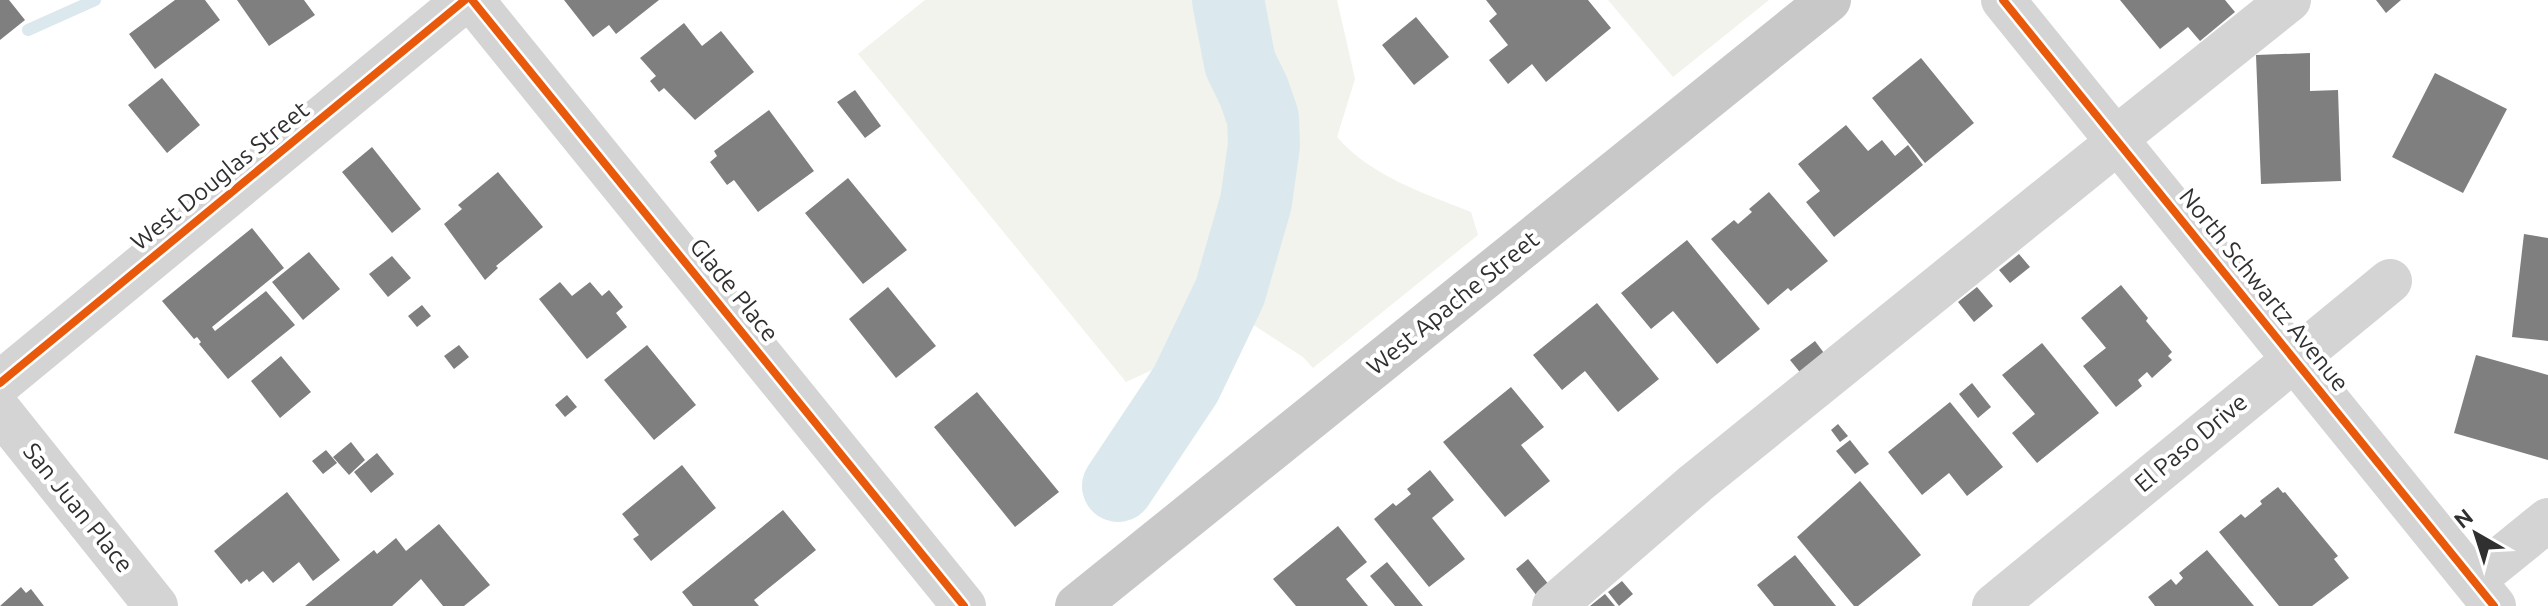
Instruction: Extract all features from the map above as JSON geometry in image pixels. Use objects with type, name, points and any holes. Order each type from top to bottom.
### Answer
[{"type":"main road","name":"West Apache Street","points":[[1077,606],[1829,0]]},
{"type":"street","name":"West Douglas Street","points":[[0,383],[465,0]]},
{"type":"street","name":"Glade Place","points":[[472,0],[964,606]]},
{"type":"street","name":"North Schwartz Avenue","points":[[2003,0],[2484,593]]},
{"type":"street","points":[[1554,606],[1696,483],[2289,0]]},
{"type":"street","name":"El Paso Drive","points":[[1994,606],[2390,281]]},
{"type":"street","name":"San Juan Place","points":[[0,411],[156,606]]},
{"type":"street","points":[[2484,593],[2548,520]]},
{"type":"shaded area","points":[[925,0],[1206,0],[1236,103],[1244,144],[1199,290],[1165,364],[1126,382],[858,54]]},
{"type":"shaded area","points":[[1239,0],[1337,0],[1355,79],[1337,137],[1382,173],[1471,212],[1478,235],[1313,368],[1303,357],[1252,324],[1225,336],[1232,311],[1254,275],[1271,225],[1288,131],[1243,38]]},
{"type":"shaded area","points":[[1608,0],[1769,0],[1673,77]]},
{"type":"building","points":[[0,0],[9,0],[25,20],[0,40]]},
{"type":"building","points":[[175,0],[205,0],[220,20],[155,69],[129,34]]},
{"type":"building","points":[[237,0],[304,0],[315,15],[269,46]]},
{"type":"building","points":[[564,0],[659,0],[616,34],[609,25],[593,37]]},
{"type":"building","points":[[1486,0],[1588,0],[1611,28],[1546,82],[1532,64],[1508,84],[1489,60],[1508,45],[1489,21],[1497,14]]},
{"type":"building","points":[[2120,0],[2225,0],[2235,12],[2200,41],[2188,27],[2160,49]]},
{"type":"building","points":[[2376,0],[2401,0],[2386,13]]},
{"type":"building","points":[[1416,17],[1449,57],[1414,85],[1382,45]]},
{"type":"building","points":[[684,23],[702,46],[721,31],[754,72],[695,120],[664,88],[659,92],[650,81],[656,76],[640,58]]},
{"type":"building","points":[[2310,53],[2310,91],[2338,90],[2341,181],[2261,184],[2256,55]]},
{"type":"building","points":[[1921,58],[1974,123],[1925,163],[1872,98]]},
{"type":"building","points":[[2435,73],[2507,109],[2463,193],[2392,157]]},
{"type":"building","points":[[162,78],[200,125],[167,153],[128,105]]},
{"type":"building","points":[[855,90],[881,126],[865,138],[837,102]]},
{"type":"building","points":[[769,110],[814,171],[758,212],[734,180],[727,185],[710,162],[717,156],[714,151]]},
{"type":"building","points":[[1846,125],[1868,151],[1882,140],[1895,156],[1908,145],[1923,165],[1834,237],[1806,202],[1820,191],[1798,164]]},
{"type":"building","points":[[372,147],[421,209],[392,233],[342,172]]},
{"type":"building","points":[[498,172],[543,227],[496,266],[498,268],[485,280],[444,224],[462,209],[458,205]]},
{"type":"building","points":[[848,178],[907,250],[863,284],[805,213]]},
{"type":"building","points":[[1769,192],[1828,261],[1768,305],[1711,239],[1734,220],[1738,224],[1752,212],[1749,209]]},
{"type":"building","points":[[252,228],[284,268],[212,327],[215,331],[266,291],[295,325],[228,379],[199,344],[201,342],[197,337],[194,339],[162,301]]},
{"type":"building","points":[[2524,234],[2548,238],[2548,341],[2512,337]]},
{"type":"building","points":[[1687,240],[1760,329],[1717,364],[1673,311],[1651,329],[1621,293]]},
{"type":"building","points":[[309,252],[340,289],[303,320],[272,282]]},
{"type":"building","points":[[2019,254],[2030,267],[2010,283],[1999,270]]},
{"type":"building","points":[[392,256],[411,278],[388,297],[369,274]]},
{"type":"building","points":[[560,282],[572,296],[590,282],[602,296],[609,290],[623,307],[616,313],[627,327],[587,359],[539,299]]},
{"type":"building","points":[[2121,285],[2172,352],[2168,356],[2172,360],[2152,378],[2147,372],[2138,380],[2142,386],[2116,407],[2083,366],[2106,348],[2081,318]]},
{"type":"building","points":[[888,287],[936,346],[896,378],[849,319]]},
{"type":"building","points":[[1977,287],[1993,306],[1974,322],[1958,302]]},
{"type":"building","points":[[1597,303],[1659,379],[1618,412],[1585,371],[1562,390],[1533,355]]},
{"type":"building","points":[[422,305],[431,316],[417,327],[408,316]]},
{"type":"building","points":[[1815,341],[1827,357],[1803,376],[1790,360]]},
{"type":"building","points":[[2042,343],[2099,413],[2037,463],[2012,433],[2035,414],[2002,375]]},
{"type":"building","points":[[459,345],[469,357],[454,369],[444,356]]},
{"type":"building","points":[[647,345],[696,405],[654,440],[604,380]]},
{"type":"building","points":[[2476,355],[2548,375],[2548,460],[2454,433]]},
{"type":"building","points":[[281,356],[311,392],[280,418],[251,381]]},
{"type":"building","points":[[1972,383],[1991,407],[1978,418],[1959,394]]},
{"type":"building","points":[[1511,387],[1544,427],[1521,445],[1550,481],[1505,517],[1443,442]]},
{"type":"building","points":[[977,392],[1059,492],[1015,527],[934,427]]},
{"type":"building","points":[[567,395],[577,407],[565,417],[555,405]]},
{"type":"building","points":[[1950,402],[2003,467],[1967,496],[1949,473],[1922,495],[1888,452]]},
{"type":"building","points":[[1838,424],[1848,436],[1840,442],[1831,430]]},
{"type":"building","points":[[1850,440],[1869,464],[1855,474],[1836,451]]},
{"type":"building","points":[[351,442],[365,460],[349,475],[333,457]]},
{"type":"building","points":[[326,450],[337,463],[323,474],[312,461]]},
{"type":"building","points":[[377,453],[394,474],[371,493],[354,472]]},
{"type":"building","points":[[682,465],[716,508],[651,561],[633,539],[639,535],[622,514]]},
{"type":"building","points":[[1430,470],[1454,500],[1432,518],[1465,559],[1429,587],[1374,519],[1393,503],[1396,506],[1411,494],[1407,489]]},
{"type":"building","points":[[1860,481],[1921,555],[1858,606],[1854,606],[1797,537]]},
{"type":"building","points":[[2278,487],[2338,556],[2334,559],[2349,578],[2312,606],[2279,606],[2219,532],[2241,514],[2245,518]]},
{"type":"building","points":[[287,492],[340,560],[313,581],[299,562],[273,583],[263,571],[241,584],[214,551]]},
{"type":"building","points":[[783,510],[816,550],[754,600],[759,606],[693,606],[682,592]]},
{"type":"building","points":[[439,524],[490,585],[464,606],[443,606],[421,579],[392,606],[305,606],[374,550],[377,554],[396,538],[406,551]]},
{"type":"building","points":[[1338,526],[1367,562],[1346,579],[1368,606],[1296,606],[1273,579]]},
{"type":"building","points":[[2207,550],[2254,606],[2155,606],[2148,597],[2171,579],[2176,585],[2183,578],[2179,573]]},
{"type":"building","points":[[1795,555],[1836,606],[1774,606],[1757,585]]},
{"type":"building","points":[[1528,559],[1550,586],[1537,596],[1516,569]]},
{"type":"building","points":[[1387,562],[1423,606],[1395,606],[1370,576]]},
{"type":"building","points":[[1622,581],[1633,594],[1619,606],[1608,592]]},
{"type":"building","points":[[21,587],[26,593],[31,589],[44,606],[0,606]]},
{"type":"building","points":[[1605,594],[1615,606],[1590,606]]},
{"type":"waterway","points":[[28,30],[95,0]]},
{"type":"waterway","points":[[1118,486],[1186,384],[1230,292],[1256,202],[1264,145],[1263,118],[1240,63],[1228,0]]},
{"type":"cycle path","points":[[0,383],[465,0]]},
{"type":"cycle path","points":[[472,0],[964,606]]},
{"type":"cycle path","points":[[2003,0],[2494,606]]}]
